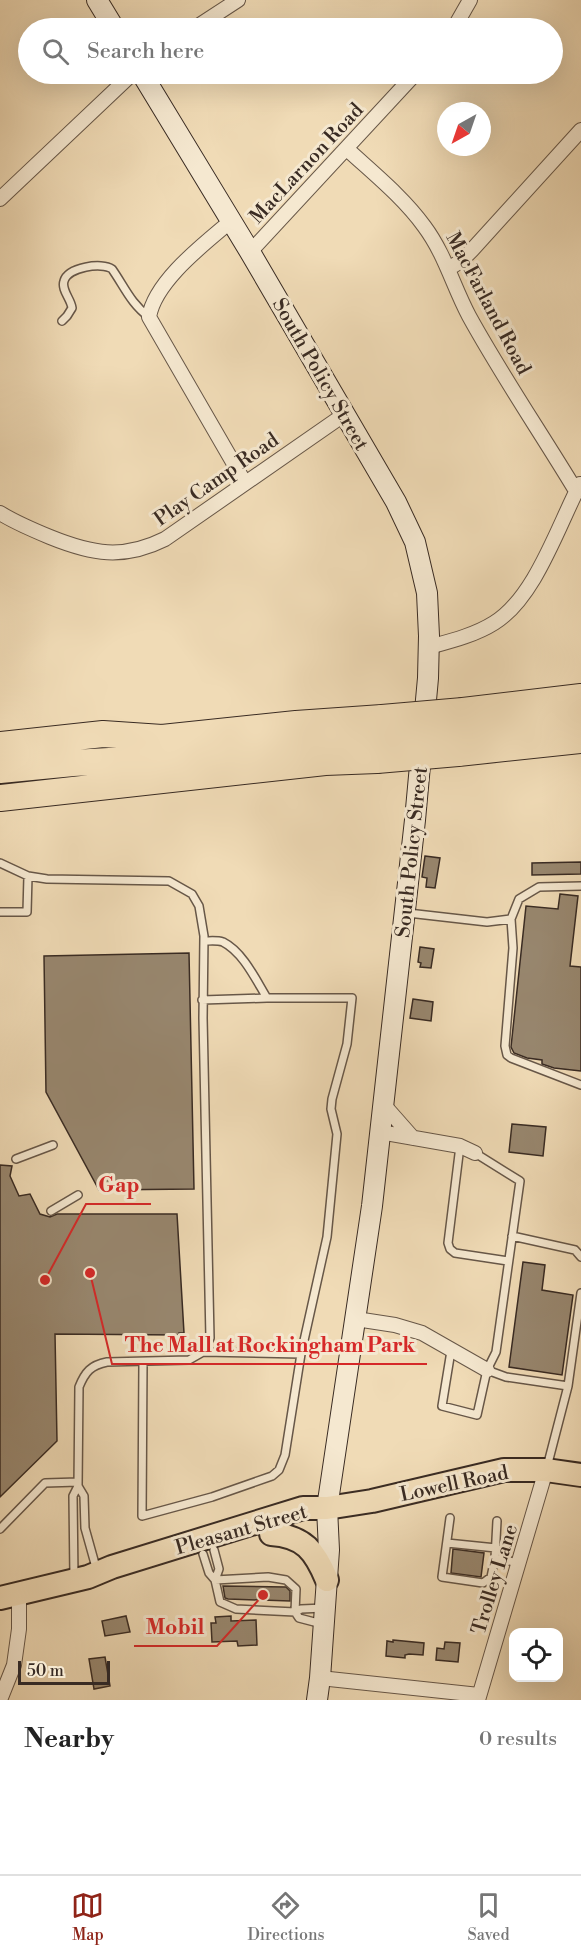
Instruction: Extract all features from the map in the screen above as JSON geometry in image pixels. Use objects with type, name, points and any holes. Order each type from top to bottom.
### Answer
[{"type":"highway","points":[[73,763],[162,738],[296,724],[379,739],[461,732],[581,697]]},
{"type":"highway","points":[[0,770],[164,758],[581,720]]},
{"type":"highway","points":[[461,732],[513,747],[581,757]]},
{"type":"highway","points":[[0,745],[103,734],[162,738]]},
{"type":"highway","points":[[0,798],[325,762],[379,739]]},
{"type":"highway","points":[[513,747],[581,740]]},
{"type":"main road","name":"Lowell Road","points":[[327,1508],[372,1501],[504,1470],[546,1470],[581,1475]]},
{"type":"main road","name":"Pleasant Street","points":[[9,1596],[87,1577],[303,1508],[327,1508]]},
{"type":"main road","name":"Pleasant Street","points":[[87,1577],[113,1581],[271,1534],[308,1521],[327,1508]]},
{"type":"main road","points":[[271,1534],[289,1537],[307,1546],[321,1564],[327,1580]]},
{"type":"street","points":[[97,0],[108,18]]},
{"type":"street","points":[[210,18],[237,0]]},
{"type":"street","points":[[460,18],[470,0]]},
{"type":"street","points":[[0,199],[121,84]]},
{"type":"street","name":"South Policy Street","points":[[148,84],[250,252],[396,502],[414,542],[427,593],[429,678],[419,785],[380,1132],[356,1319],[327,1508],[329,1534],[327,1580],[317,1700]]},
{"type":"street","name":"MacLarnon Road","points":[[250,252],[406,84]]},
{"type":"street","points":[[448,269],[472,250],[581,130]]},
{"type":"street","name":"MacFarland Road","points":[[347,149],[423,224],[442,253],[454,286],[470,317],[579,487]]},
{"type":"street","points":[[231,221],[180,266],[150,307],[149,317],[245,483]]},
{"type":"street","name":"Play Camp Road","points":[[0,513],[28,529],[82,549],[110,554],[153,546],[345,414]]},
{"type":"street","points":[[429,647],[487,626],[506,615],[532,581],[579,487]]},
{"type":"street","points":[[383,1104],[413,1138]]},
{"type":"street","points":[[380,1132],[460,1146],[475,1153]]},
{"type":"street","points":[[356,1319],[409,1328],[423,1333],[487,1370]]},
{"type":"street","name":"Trolley Lane","points":[[479,1697],[546,1470]]},
{"type":"street","points":[[0,1700],[14,1665],[19,1629],[9,1596]]},
{"type":"street","points":[[320,1678],[479,1697]]},
{"type":"lane","points":[[62,321],[72,308],[72,303],[63,286],[64,278],[69,273],[98,266],[107,266],[112,269],[138,309],[149,317]]},
{"type":"lane","points":[[0,863],[28,876],[47,879],[169,881],[192,894],[199,906],[204,941],[202,1000],[210,1309],[210,1338],[203,1352]]},
{"type":"lane","points":[[0,912],[27,912],[28,876]]},
{"type":"lane","points":[[581,886],[539,887],[519,899],[511,919],[513,948],[505,1035],[507,1055],[529,1066],[581,1085]]},
{"type":"lane","points":[[405,912],[487,922],[511,919]]},
{"type":"lane","points":[[204,941],[219,941],[232,949],[250,970],[267,998]]},
{"type":"lane","points":[[143,1362],[142,1516],[221,1494],[272,1476],[279,1470],[285,1455],[301,1354],[327,1237],[337,1134],[331,1109],[332,1099],[347,1044],[352,998],[202,1000]]},
{"type":"lane","points":[[16,1159],[53,1145]]},
{"type":"lane","points":[[460,1146],[448,1243],[450,1249],[455,1253],[508,1261]]},
{"type":"lane","points":[[451,1351],[442,1406],[477,1415],[487,1370],[496,1352],[520,1181],[475,1153]]},
{"type":"lane","points":[[51,1211],[78,1195]]},
{"type":"lane","points":[[512,1236],[575,1250],[581,1257]]},
{"type":"lane","points":[[546,1470],[568,1386],[581,1293]]},
{"type":"lane","points":[[87,1577],[73,1496],[78,1484],[79,1387],[88,1369],[107,1362],[189,1360],[203,1352],[301,1354]]},
{"type":"lane","points":[[487,1370],[506,1377],[568,1386]]},
{"type":"lane","points":[[0,1529],[45,1483],[78,1484]]},
{"type":"lane","points":[[78,1484],[84,1496],[87,1577]]},
{"type":"lane","points":[[450,1518],[442,1577],[483,1583],[491,1577],[495,1558],[497,1521]]},
{"type":"lane","points":[[447,1543],[496,1548]]},
{"type":"lane","points":[[209,1552],[209,1573],[215,1580],[220,1602],[236,1609],[295,1612],[301,1609],[325,1616]]},
{"type":"lane","points":[[209,1552],[219,1569],[215,1580]]},
{"type":"lane","points":[[495,1558],[519,1563]]},
{"type":"lane","points":[[215,1580],[268,1576],[286,1580],[296,1589],[295,1612],[299,1618],[325,1616]]},
{"type":"building","points":[[425,856],[440,858],[435,888],[426,887],[427,878],[422,877]]},
{"type":"building","points":[[581,862],[581,874],[532,875],[532,863]]},
{"type":"building","points":[[560,894],[578,896],[570,966],[581,967],[581,1071],[554,1068],[542,1064],[542,1060],[514,1053],[511,1047],[526,906],[558,909]]},
{"type":"building","points":[[420,947],[434,949],[431,968],[420,967],[421,963],[418,962]]},
{"type":"building","points":[[189,953],[194,1189],[99,1190],[46,1092],[44,956]]},
{"type":"building","points":[[413,999],[433,1002],[431,1021],[410,1018]]},
{"type":"building","points":[[512,1124],[546,1127],[543,1156],[509,1152]]},
{"type":"building","points":[[0,1165],[12,1166],[10,1176],[19,1196],[30,1194],[40,1214],[50,1217],[57,1214],[177,1214],[184,1333],[179,1333],[179,1335],[55,1334],[57,1441],[0,1497]]},
{"type":"building","points":[[523,1262],[545,1265],[542,1290],[573,1295],[562,1375],[509,1367]]},
{"type":"building","points":[[453,1549],[484,1553],[481,1577],[451,1573]]},
{"type":"building","points":[[223,1586],[286,1587],[290,1591],[290,1601],[228,1599],[225,1598]]},
{"type":"building","points":[[126,1616],[130,1632],[105,1636],[102,1621]]},
{"type":"building","points":[[231,1616],[231,1621],[256,1620],[257,1645],[238,1646],[237,1641],[212,1642],[211,1623],[216,1623],[215,1617]]},
{"type":"building","points":[[393,1640],[424,1643],[423,1655],[409,1654],[405,1655],[405,1658],[386,1656],[387,1641],[393,1642]]},
{"type":"building","points":[[445,1642],[460,1643],[458,1662],[436,1660],[437,1648],[444,1649]]},
{"type":"building","points":[[105,1657],[110,1686],[94,1689],[89,1659]]},
{"type":"place","name":"The Mall at Rockingham Park","points":[[90,1273]]},
{"type":"place","name":"Gap","points":[[45,1280]]},
{"type":"place","name":"Mobil","points":[[263,1595]]}]
